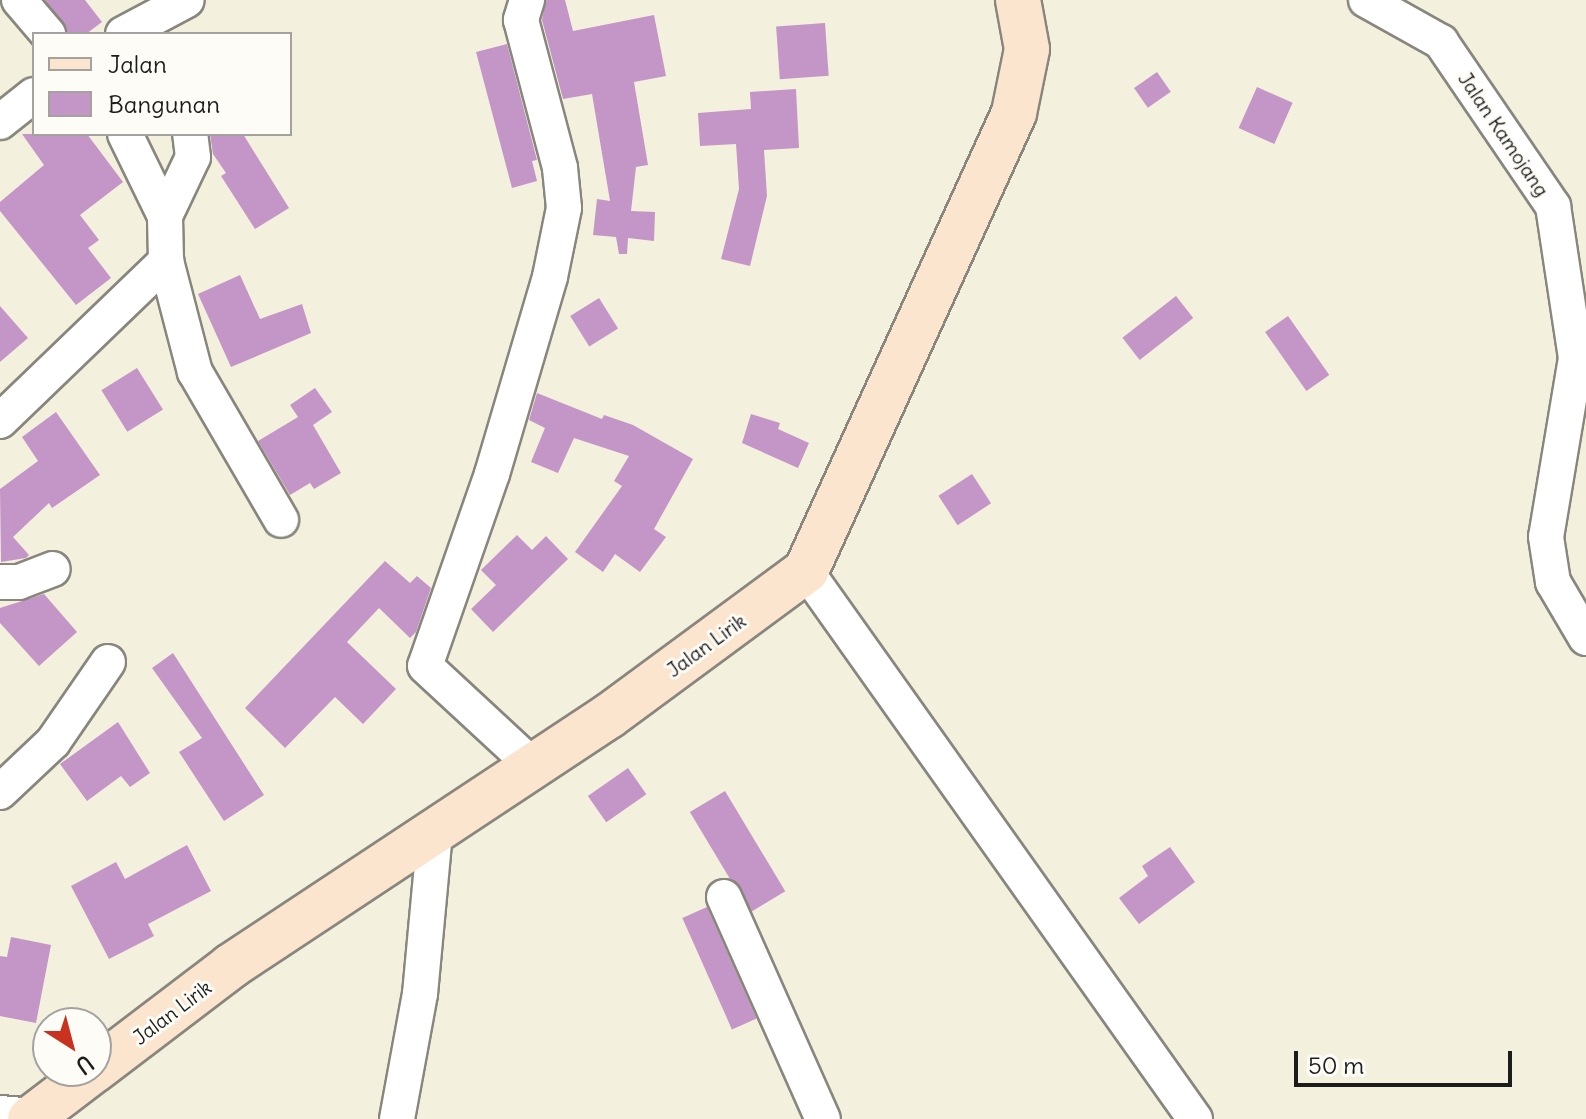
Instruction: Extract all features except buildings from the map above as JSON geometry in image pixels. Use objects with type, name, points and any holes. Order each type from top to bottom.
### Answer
[{"type":"main road","points":[[806,571],[1014,113],[1027,49],[1018,0]]},
{"type":"main road","name":"Jalan Lirik","points":[[112,1057],[231,966],[533,766],[806,571]]},
{"type":"main road","name":"Jalan Lirik","points":[[21,1116],[68,1087]]},
{"type":"street","points":[[19,0],[46,32]]},
{"type":"street","points":[[127,32],[187,0]]},
{"type":"street","points":[[527,0],[521,20],[560,168],[564,208],[550,277],[492,474],[425,666],[533,766]]},
{"type":"street","name":"Jalan Kamojang","points":[[1366,0],[1441,42],[1553,206],[1576,358],[1574,466],[1546,537],[1553,582],[1586,638]]},
{"type":"street","points":[[0,122],[32,97]]},
{"type":"street","points":[[126,136],[165,216],[166,261],[195,372],[281,520]]},
{"type":"street","points":[[165,216],[193,157],[190,136]]},
{"type":"street","points":[[0,421],[166,261]]},
{"type":"street","points":[[0,582],[19,582],[53,569]]},
{"type":"street","points":[[806,571],[1195,1119]]},
{"type":"street","points":[[0,792],[53,742],[108,662]]},
{"type":"street","points":[[397,1119],[420,994],[435,831]]},
{"type":"street","points":[[724,897],[823,1119]]}]
